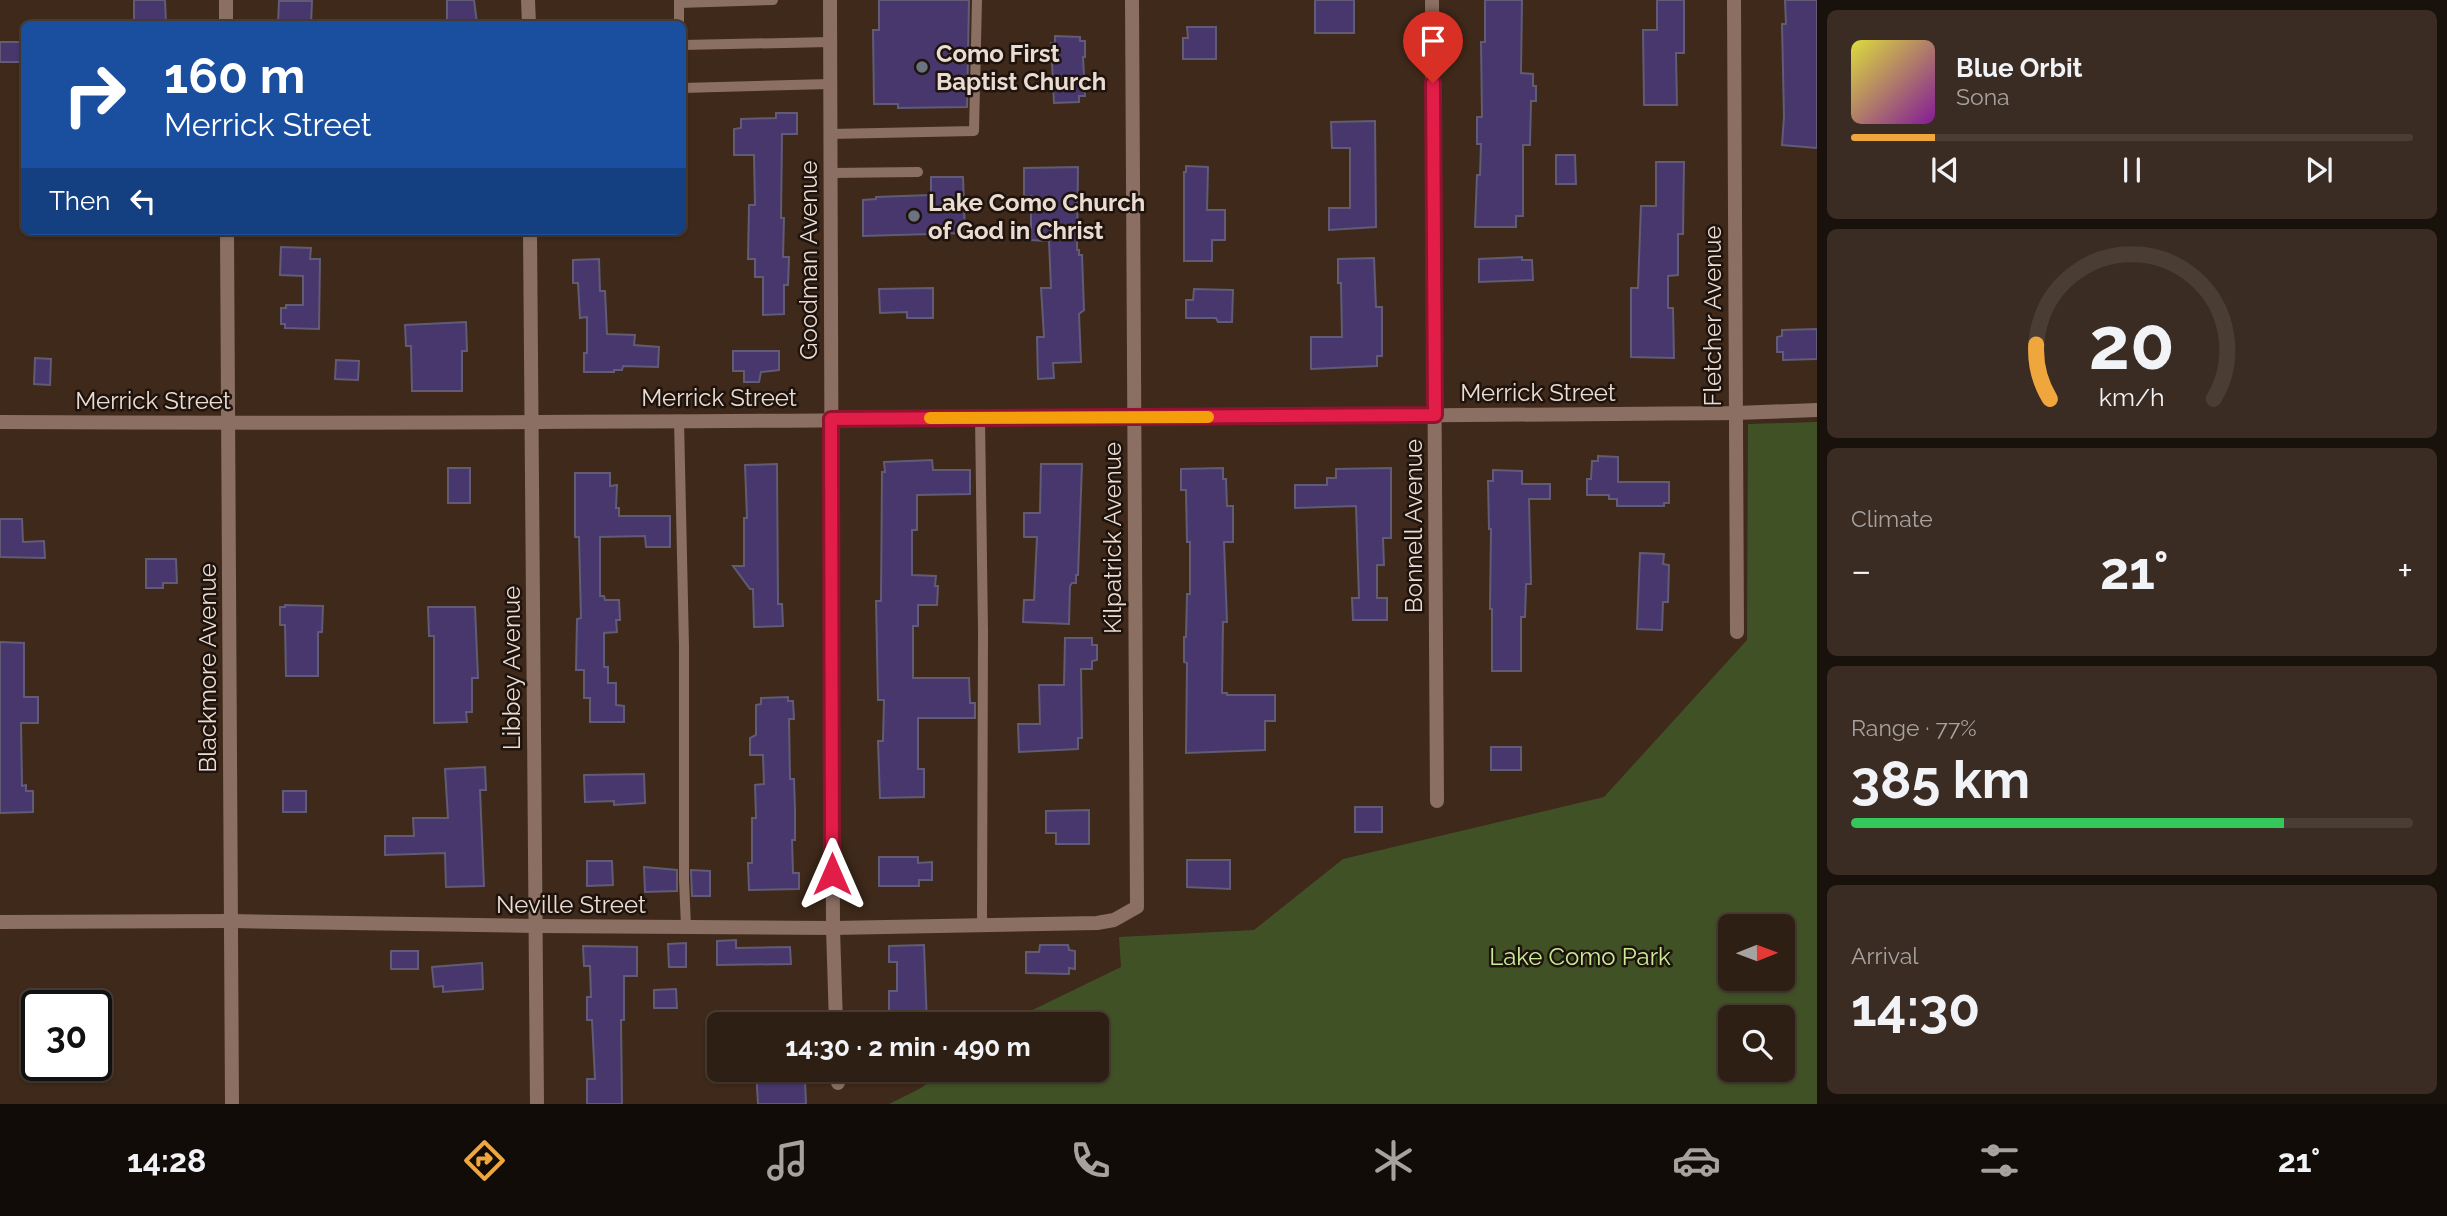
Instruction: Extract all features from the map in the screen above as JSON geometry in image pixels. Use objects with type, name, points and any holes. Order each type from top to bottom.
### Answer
[{"type":"street","points":[[226,0],[226,21]]},
{"type":"street","points":[[528,0],[528,21]]},
{"type":"street","name":"Goodman Avenue","points":[[830,0],[833,928],[836,1012]]},
{"type":"street","name":"Kilpatrick Avenue","points":[[1132,0],[1137,907]]},
{"type":"street","name":"Bonnell Avenue","points":[[1432,0],[1437,801]]},
{"type":"street","name":"Fletcher Avenue","points":[[1734,0],[1737,632]]},
{"type":"street","name":"Blackmore Avenue","points":[[227,235],[232,1104]]},
{"type":"street","name":"Libbey Avenue","points":[[530,235],[537,1104]]},
{"type":"street","name":"Merrick Street","points":[[0,422],[531,421],[1736,413],[1817,410]]},
{"type":"street","name":"Neville Street","points":[[0,922],[231,921],[833,928],[1097,923],[1114,920],[1137,907]]},
{"type":"lane","points":[[679,21],[679,1],[773,0]]},
{"type":"lane","points":[[830,134],[974,131],[977,0]]},
{"type":"lane","points":[[686,45],[830,42]]},
{"type":"lane","points":[[686,88],[830,84]]},
{"type":"lane","points":[[830,173],[918,172]]},
{"type":"lane","points":[[980,418],[983,631],[982,925]]},
{"type":"lane","points":[[679,420],[686,927]]},
{"type":"green space","name":"Lake Como Park","points":[[1817,422],[1817,1104],[889,1104],[929,1082],[1109,1082],[1109,1012],[1028,1012],[1121,967],[1119,937],[1254,930],[1343,859],[1604,797],[1747,640],[1748,424]]},
{"type":"building","points":[[134,0],[165,0],[166,21],[134,21]]},
{"type":"building","points":[[447,0],[474,0],[477,21],[447,21]]},
{"type":"building","name":"Como First Baptist Church","points":[[879,0],[969,0],[967,107],[898,108],[898,104],[874,104],[873,30],[879,30]]},
{"type":"building","points":[[1315,0],[1354,0],[1354,33],[1315,33]]},
{"type":"building","points":[[1485,0],[1522,0],[1521,73],[1533,74],[1533,86],[1536,86],[1536,101],[1531,101],[1530,145],[1523,145],[1523,216],[1516,216],[1516,227],[1475,227],[1481,144],[1477,144],[1477,117],[1482,117],[1481,42],[1485,42]]},
{"type":"building","points":[[1657,0],[1684,0],[1684,53],[1676,53],[1677,105],[1644,105],[1643,30],[1657,30]]},
{"type":"building","points":[[1785,0],[1817,0],[1817,148],[1782,145],[1782,24],[1786,24]]},
{"type":"building","points":[[279,1],[312,1],[311,21],[278,21]]},
{"type":"building","points":[[1187,27],[1216,27],[1216,59],[1183,59],[1183,38],[1188,38]]},
{"type":"building","points":[[1055,36],[1080,37],[1080,41],[1085,41],[1085,96],[1079,96],[1079,102],[1054,103],[1051,43],[1055,43]]},
{"type":"building","points":[[0,42],[21,42],[21,62],[0,62]]},
{"type":"building","points":[[776,113],[797,113],[797,134],[782,134],[781,218],[784,218],[783,257],[789,257],[788,285],[784,285],[784,314],[763,315],[763,277],[755,277],[755,259],[748,259],[749,205],[755,205],[754,155],[734,155],[734,129],[741,128],[741,119],[776,118]]},
{"type":"building","points":[[1375,121],[1376,227],[1329,230],[1329,208],[1350,208],[1350,148],[1332,148],[1331,122]]},
{"type":"building","points":[[1556,155],[1575,155],[1576,184],[1556,184]]},
{"type":"building","points":[[1656,162],[1684,162],[1683,234],[1678,234],[1678,275],[1668,276],[1668,308],[1673,308],[1674,358],[1631,357],[1631,288],[1638,288],[1641,206],[1656,206]]},
{"type":"building","points":[[1186,166],[1208,167],[1207,210],[1225,210],[1225,240],[1212,240],[1212,261],[1184,261]]},
{"type":"building","points":[[1078,167],[1077,250],[1079,255],[1082,255],[1084,310],[1079,314],[1081,362],[1053,363],[1054,378],[1038,379],[1037,337],[1044,337],[1041,288],[1051,288],[1049,241],[1031,240],[1031,196],[1024,197],[1024,168]]},
{"type":"building","name":"Lake Como Church of God in Christ","points":[[931,177],[963,177],[965,233],[863,236],[863,200],[931,195]]},
{"type":"building","points":[[281,247],[311,248],[310,259],[320,259],[319,329],[285,328],[285,324],[281,324],[281,308],[286,308],[286,305],[303,305],[303,276],[280,275]]},
{"type":"building","points":[[1522,257],[1522,260],[1532,260],[1533,280],[1479,282],[1479,259]]},
{"type":"building","points":[[1374,258],[1376,307],[1382,307],[1382,356],[1377,356],[1377,366],[1311,369],[1311,337],[1342,337],[1338,259]]},
{"type":"building","points":[[599,259],[600,291],[605,291],[607,334],[635,335],[634,345],[659,347],[658,367],[623,366],[622,370],[614,372],[584,372],[587,317],[580,318],[578,283],[573,283],[573,260]]},
{"type":"building","points":[[933,288],[933,318],[907,318],[907,312],[880,313],[879,289]]},
{"type":"building","points":[[1194,289],[1233,290],[1232,322],[1218,322],[1216,318],[1186,318],[1186,300],[1193,300]]},
{"type":"building","points":[[466,322],[467,351],[462,351],[462,391],[412,391],[411,346],[406,346],[405,325]]},
{"type":"building","points":[[1817,329],[1817,359],[1783,360],[1783,352],[1777,352],[1777,337],[1782,336],[1782,330]]},
{"type":"building","points":[[733,351],[779,351],[779,370],[761,372],[759,382],[744,382],[744,371],[733,371]]},
{"type":"building","points":[[35,358],[51,359],[50,385],[34,384]]},
{"type":"building","points":[[336,360],[359,361],[358,380],[335,379]]},
{"type":"building","points":[[1598,456],[1618,457],[1618,482],[1669,482],[1669,503],[1664,503],[1664,506],[1617,506],[1617,499],[1609,499],[1609,495],[1587,495],[1587,479],[1591,479],[1592,461],[1598,461]]},
{"type":"building","points":[[932,460],[933,470],[970,470],[970,494],[917,495],[917,530],[912,530],[912,575],[936,576],[935,586],[938,586],[937,605],[918,605],[918,626],[913,626],[913,678],[969,678],[970,703],[975,703],[975,718],[918,718],[918,769],[924,769],[924,797],[880,798],[878,741],[883,741],[884,700],[878,700],[876,601],[881,601],[882,472],[885,472],[884,462]]},
{"type":"building","points":[[777,464],[778,604],[782,604],[783,626],[754,627],[753,589],[750,589],[733,566],[744,566],[744,518],[747,518],[745,465]]},
{"type":"building","points":[[1041,464],[1082,464],[1078,575],[1076,583],[1070,586],[1069,624],[1023,622],[1024,600],[1034,600],[1037,537],[1024,537],[1024,513],[1040,513]]},
{"type":"building","points":[[448,468],[470,468],[470,503],[448,503]]},
{"type":"building","points":[[1223,468],[1227,506],[1233,506],[1233,542],[1224,542],[1227,622],[1223,622],[1222,693],[1275,695],[1275,721],[1265,721],[1265,750],[1186,753],[1187,663],[1184,662],[1184,637],[1187,594],[1190,594],[1190,542],[1187,542],[1186,490],[1181,490],[1181,469]]},
{"type":"building","points":[[1391,468],[1391,538],[1383,538],[1384,565],[1377,565],[1377,598],[1387,598],[1387,620],[1353,620],[1352,598],[1359,598],[1356,506],[1295,508],[1295,485],[1327,485],[1327,478],[1336,478],[1336,469]]},
{"type":"building","points":[[1493,470],[1522,471],[1522,484],[1550,484],[1550,499],[1529,499],[1531,584],[1526,584],[1525,617],[1521,617],[1521,671],[1492,671],[1488,481],[1493,481]]},
{"type":"building","points":[[575,473],[610,473],[610,486],[617,485],[616,508],[619,508],[619,516],[670,516],[670,547],[646,547],[645,536],[600,537],[600,596],[604,596],[605,600],[619,600],[620,620],[616,620],[617,632],[604,633],[604,667],[608,667],[608,683],[616,683],[616,705],[624,706],[624,722],[590,722],[590,698],[584,698],[584,670],[576,670],[577,619],[581,618],[579,537],[575,537]]},
{"type":"building","points":[[0,519],[22,519],[23,542],[44,541],[45,558],[0,557]]},
{"type":"building","points":[[1640,553],[1664,554],[1663,564],[1669,565],[1668,602],[1663,602],[1662,630],[1637,629]]},
{"type":"building","points":[[146,559],[176,559],[177,583],[163,583],[163,588],[146,588]]},
{"type":"building","points":[[323,606],[322,632],[318,632],[318,676],[286,676],[285,625],[280,625],[280,607]]},
{"type":"building","points":[[428,607],[475,607],[478,678],[472,678],[472,712],[466,712],[467,722],[434,723],[434,636],[429,636]]},
{"type":"building","points":[[1065,638],[1092,638],[1092,645],[1097,645],[1097,660],[1092,661],[1092,669],[1081,669],[1082,738],[1078,738],[1078,749],[1019,752],[1018,724],[1040,724],[1039,685],[1064,685]]},
{"type":"building","points":[[0,642],[24,643],[24,697],[38,697],[38,723],[21,723],[22,786],[26,785],[26,791],[33,791],[33,812],[0,813]]},
{"type":"building","points":[[788,697],[788,701],[793,701],[794,719],[789,719],[790,779],[794,779],[795,810],[793,873],[799,873],[799,889],[749,890],[748,863],[752,863],[752,818],[756,818],[755,785],[764,784],[763,755],[750,755],[750,738],[756,735],[756,705],[761,704],[761,698]]},
{"type":"building","points":[[1491,747],[1521,747],[1521,770],[1491,770]]},
{"type":"building","points":[[485,767],[486,790],[480,790],[484,886],[446,887],[445,853],[385,855],[385,836],[414,836],[413,818],[448,818],[445,769]]},
{"type":"building","points":[[644,774],[645,803],[614,805],[614,801],[585,802],[584,775]]},
{"type":"building","points":[[283,791],[306,791],[306,812],[283,812]]},
{"type":"building","points":[[1355,807],[1382,807],[1382,832],[1355,832]]},
{"type":"building","points":[[1089,810],[1089,844],[1056,844],[1056,833],[1046,833],[1046,811]]},
{"type":"building","points":[[879,857],[918,857],[918,863],[932,862],[932,880],[919,880],[919,886],[879,886]]},
{"type":"building","points":[[1187,860],[1230,860],[1230,889],[1187,887]]},
{"type":"building","points":[[587,861],[612,861],[613,885],[587,886]]},
{"type":"building","points":[[644,867],[677,870],[677,891],[645,892]]},
{"type":"building","points":[[691,870],[710,871],[710,896],[692,896]]},
{"type":"building","points":[[736,940],[736,948],[790,947],[791,964],[717,965],[717,941]]},
{"type":"building","points":[[686,943],[686,967],[669,967],[668,944]]},
{"type":"building","points":[[924,945],[927,1012],[889,1012],[889,991],[897,991],[897,962],[889,962],[889,946]]},
{"type":"building","points":[[1040,945],[1068,945],[1069,950],[1075,951],[1075,969],[1069,968],[1069,974],[1026,973],[1026,952],[1039,952]]},
{"type":"building","points":[[583,946],[637,947],[637,976],[624,976],[624,1020],[621,1020],[622,1104],[587,1104],[587,1079],[595,1079],[592,1020],[587,1020],[587,997],[591,997],[590,966],[584,966]]},
{"type":"building","points":[[391,951],[418,951],[418,969],[391,969]]},
{"type":"building","points":[[482,963],[483,989],[443,992],[443,986],[434,987],[432,967]]},
{"type":"building","points":[[676,989],[677,1008],[654,1008],[654,990]]},
{"type":"building","points":[[757,1082],[805,1082],[806,1104],[758,1104]]},
{"type":"slow traffic","points":[[930,418],[1208,417]]},
{"type":"place","name":"Como First Baptist Church","points":[[922,67]]},
{"type":"place","name":"Lake Como Church of God in Christ","points":[[914,216]]},
{"type":"route","points":[[832,874],[831,419],[1435,415],[1433,83]]}]
